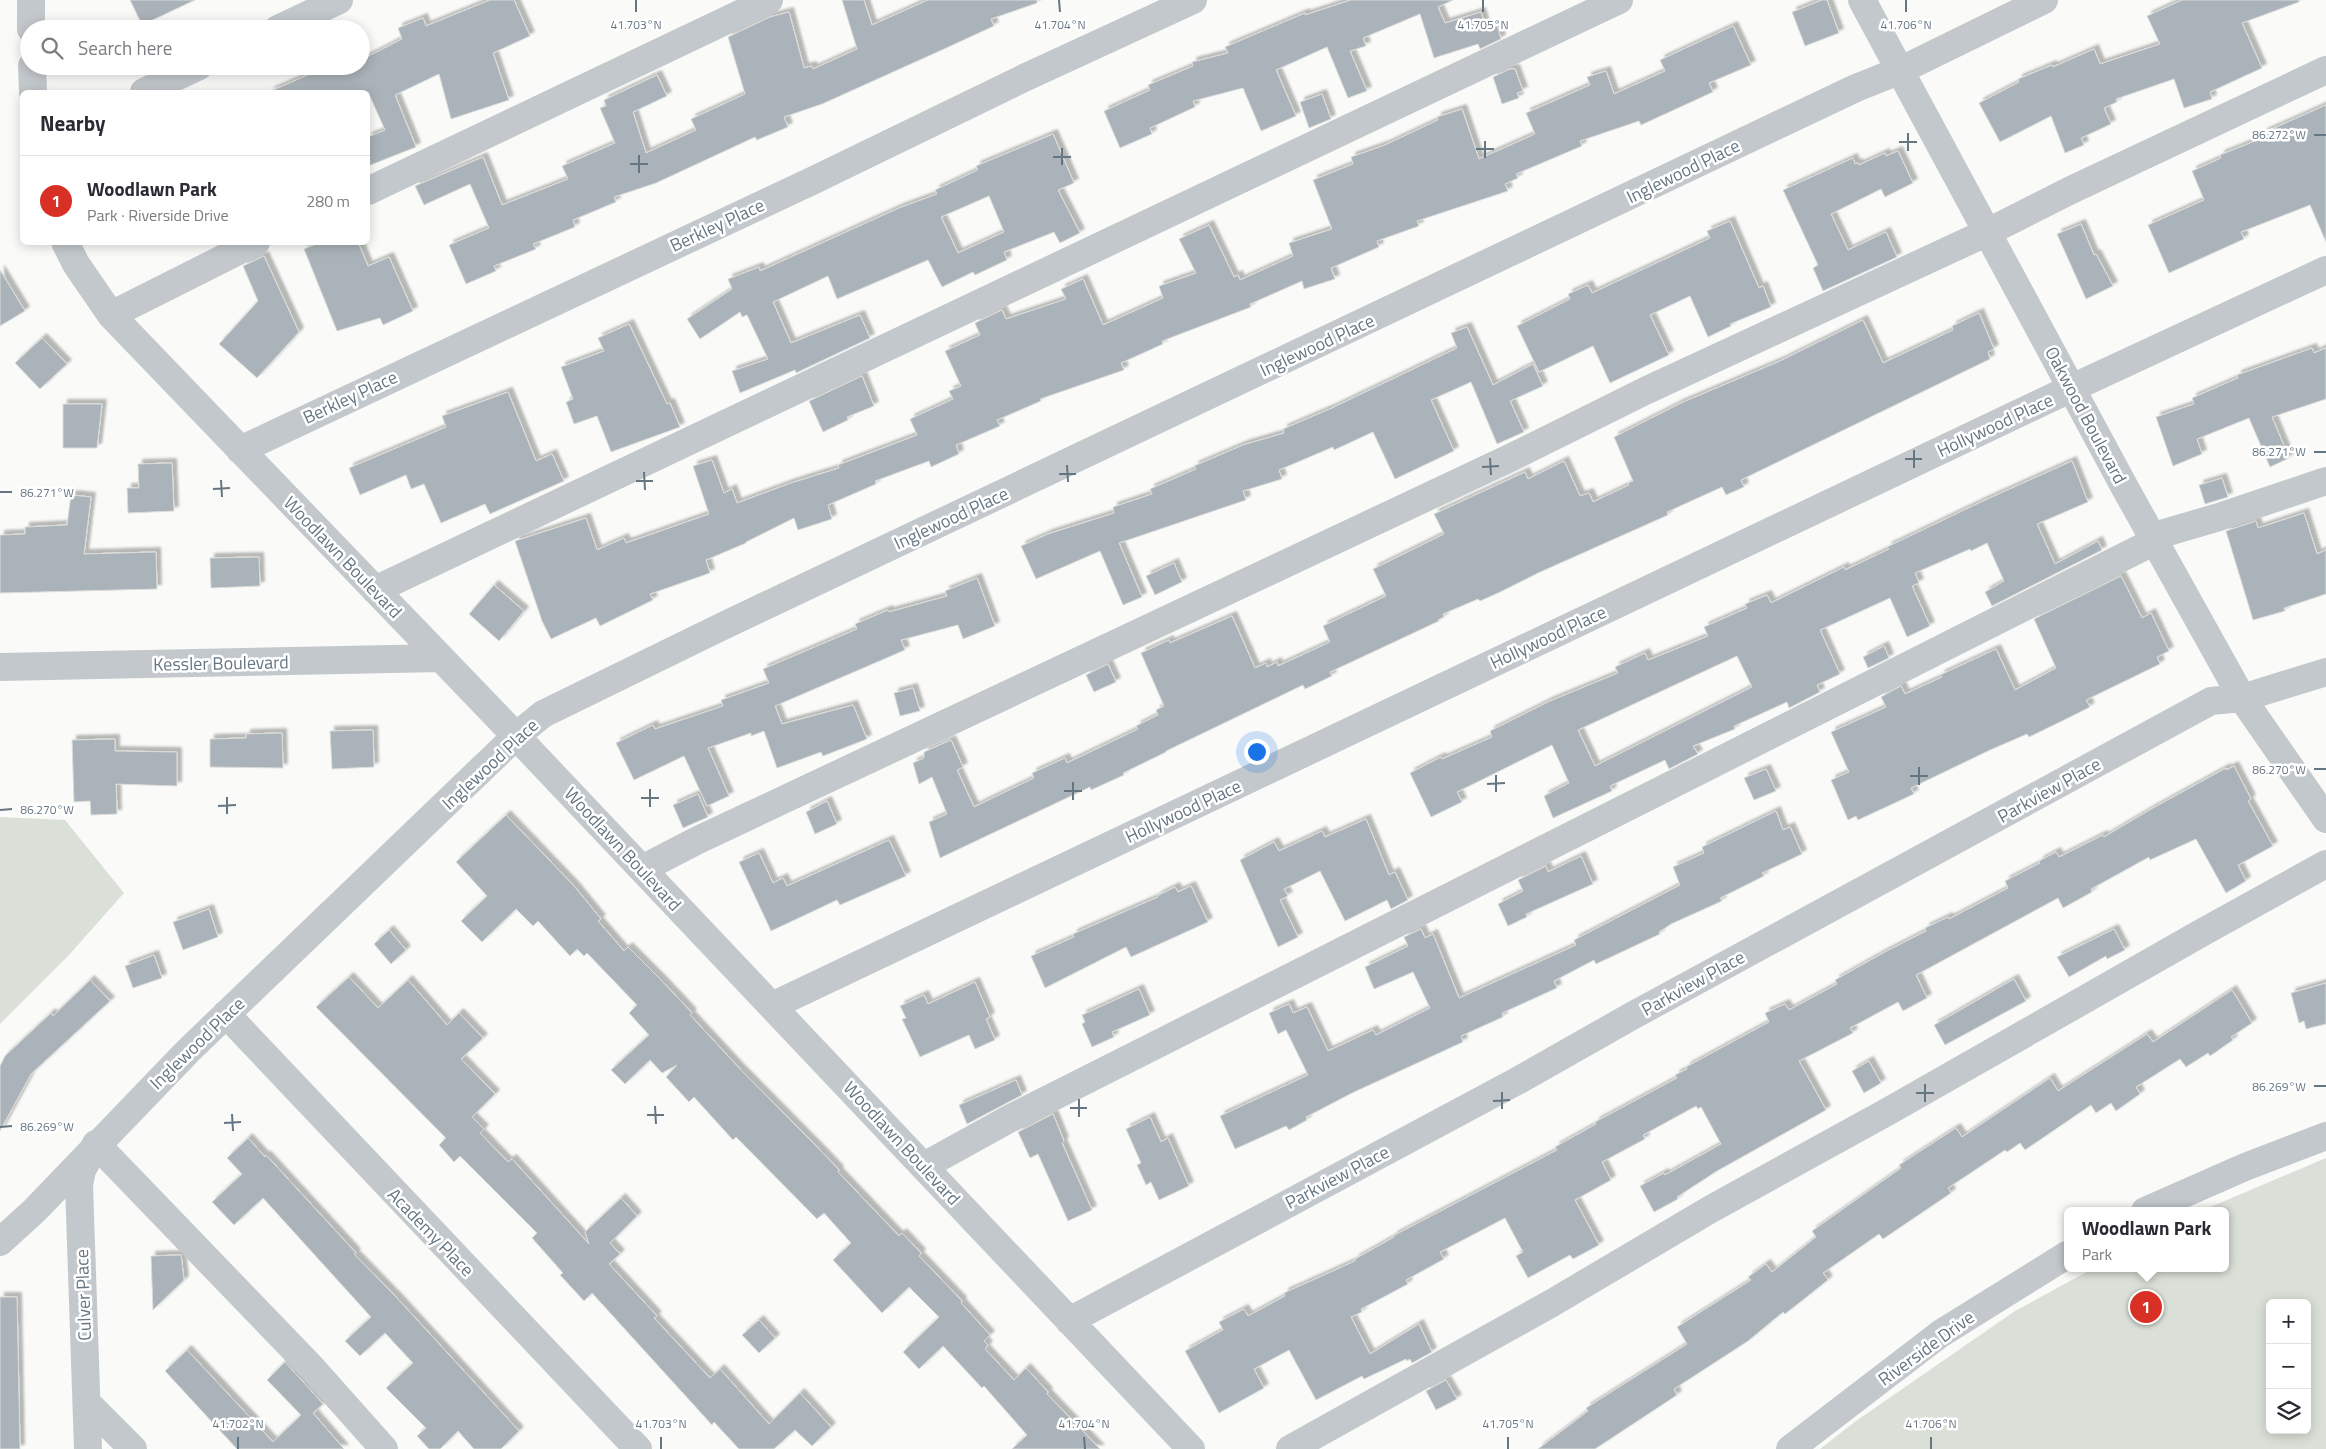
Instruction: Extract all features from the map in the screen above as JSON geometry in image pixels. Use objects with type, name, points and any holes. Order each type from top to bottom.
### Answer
[{"type":"street","points":[[31,0],[32,20]]},
{"type":"street","points":[[297,20],[339,0]]},
{"type":"street","points":[[370,190],[770,0]]},
{"type":"street","name":"Berkley Place","points":[[240,450],[1193,0]]},
{"type":"street","points":[[375,590],[1619,0]]},
{"type":"street","name":"Oakwood Boulevard","points":[[1862,0],[2242,698],[2326,819]]},
{"type":"street","name":"Inglewood Place","points":[[0,1242],[35,1210],[96,1144],[226,1014],[516,736],[543,714],[732,622],[1856,88],[1900,70],[2044,0]]},
{"type":"street","points":[[642,869],[698,840],[1510,458],[1901,270],[1988,232],[2069,190],[2326,70]]},
{"type":"street","points":[[32,75],[33,90]]},
{"type":"street","points":[[148,90],[180,75]]},
{"type":"street","name":"Woodlawn Boulevard","points":[[66,245],[76,264],[111,315],[516,736],[1191,1449]]},
{"type":"street","points":[[111,315],[250,245]]},
{"type":"street","name":"Hollywood Place","points":[[772,1006],[2072,388],[2326,270]]},
{"type":"street","points":[[924,1166],[1009,1119],[2147,545],[2161,534],[2219,517],[2326,481]]},
{"type":"street","name":"Kessler Boulevard","points":[[0,667],[441,658]]},
{"type":"street","name":"Parkview Place","points":[[1069,1321],[1519,1080],[1630,1017],[2211,702],[2242,698],[2326,672]]},
{"type":"street","points":[[1290,1449],[1552,1304],[1711,1209],[1887,1112],[2326,864]]},
{"type":"street","name":"Academy Place","points":[[226,1014],[638,1449]]},
{"type":"street","points":[[2155,1207],[2245,1167],[2326,1136]]},
{"type":"street","points":[[96,1144],[311,1367],[384,1449]]},
{"type":"street","name":"Culver Place","points":[[88,1449],[79,1185],[82,1170],[96,1144]]},
{"type":"street","name":"Riverside Drive","points":[[1790,1449],[1940,1334],[2064,1257]]},
{"type":"street","points":[[87,1403],[132,1449]]},
{"type":"shaded area","points":[[0,817],[65,820],[124,893],[68,956],[0,1024]]},
{"type":"shaded area","points":[[2326,1158],[2326,1449],[1820,1449],[1856,1421],[2015,1311],[2087,1272],[2229,1272],[2229,1207],[2210,1207]]},
{"type":"building","points":[[130,0],[195,0],[153,20],[140,20]]},
{"type":"building","points":[[490,0],[514,0],[530,36],[493,53],[509,100],[451,119],[439,74],[395,95],[416,147],[370,165],[370,136],[385,130],[370,96],[370,90],[274,90],[308,75],[370,75],[370,55],[402,39],[398,28],[423,18],[426,26]]},
{"type":"building","points":[[842,0],[864,0],[872,25],[928,0],[1037,0],[1037,3],[991,19],[994,26],[822,104],[784,117],[788,127],[757,140],[755,137],[656,183],[614,197],[616,202],[573,220],[575,227],[533,244],[536,249],[494,266],[496,271],[466,284],[449,245],[489,228],[470,184],[424,205],[415,186],[483,157],[502,205],[568,179],[562,166],[615,143],[600,108],[606,106],[604,100],[657,75],[667,96],[633,112],[646,153],[696,130],[691,119],[745,94],[728,37],[770,17],[789,12],[804,68],[812,66],[813,69],[857,49]]},
{"type":"building","points":[[1351,0],[1453,0],[1438,7],[1445,23],[1481,12],[1486,29],[1497,25],[1501,39],[1480,49],[1478,44],[1434,58],[1420,14],[1363,38],[1366,46],[1350,51],[1367,91],[1348,98],[1327,47],[1276,70],[1296,116],[1261,131],[1243,88],[1193,101],[1195,107],[1150,128],[1152,134],[1120,148],[1104,111],[1150,90],[1148,85],[1193,66],[1192,62],[1228,53],[1225,47],[1305,13],[1305,15]]},
{"type":"building","points":[[1822,0],[1827,0],[1839,33],[1805,46],[1792,12]]},
{"type":"building","points":[[2182,0],[2299,0],[2299,2],[2242,23],[2262,68],[2210,92],[2212,99],[2184,108],[2174,79],[2116,99],[2117,102],[2104,108],[2111,124],[2081,138],[2084,145],[2065,153],[2051,116],[2000,142],[1979,103],[2019,82],[2018,79],[2052,65],[2053,67],[2094,49],[2100,64],[2160,44],[2147,16]]},
{"type":"building","points":[[1733,26],[1751,65],[1709,83],[1713,92],[1641,125],[1639,121],[1580,141],[1582,146],[1516,174],[1518,178],[1505,184],[1508,191],[1417,221],[1419,226],[1377,241],[1379,247],[1331,268],[1335,279],[1304,289],[1302,281],[1250,304],[1251,307],[1162,341],[1163,344],[1121,363],[1124,370],[1040,399],[1041,401],[997,420],[1000,426],[956,445],[959,454],[931,467],[929,461],[875,481],[876,484],[828,505],[832,519],[798,530],[794,518],[746,543],[706,560],[710,573],[650,594],[653,600],[600,626],[596,618],[551,639],[542,621],[515,541],[586,518],[597,550],[624,538],[626,543],[709,514],[693,466],[712,460],[724,493],[732,489],[737,503],[839,468],[838,465],[917,435],[910,419],[953,399],[949,391],[961,386],[945,351],[980,335],[975,323],[1002,310],[1006,319],[1066,299],[1061,289],[1083,279],[1103,325],[1163,298],[1159,286],[1196,273],[1179,239],[1209,225],[1234,277],[1238,275],[1240,280],[1293,256],[1289,243],[1332,229],[1313,180],[1353,164],[1351,157],[1385,145],[1438,120],[1437,117],[1462,109],[1479,159],[1535,134],[1526,113],[1590,85],[1587,77],[1606,71],[1614,94],[1665,71],[1660,60]]},
{"type":"building","points":[[1510,69],[1515,69],[1523,91],[1517,93],[1519,98],[1502,104],[1493,77]]},
{"type":"building","points":[[1322,94],[1331,119],[1309,128],[1300,102]]},
{"type":"building","points":[[2326,105],[2326,242],[2310,205],[2241,232],[2244,239],[2169,273],[2148,225],[2204,200],[2192,171],[2221,158],[2220,155],[2265,137],[2263,133]]},
{"type":"building","points":[[1053,134],[1074,183],[1058,190],[1080,233],[1060,243],[1054,232],[1004,252],[1007,260],[975,275],[973,272],[942,287],[928,260],[837,299],[828,276],[773,302],[791,343],[860,315],[870,338],[796,373],[795,370],[740,393],[732,371],[768,359],[747,315],[742,317],[740,312],[700,339],[687,319],[732,289],[728,279],[759,267],[760,271],[899,208],[937,194],[935,190],[978,170],[976,166]],"holes":[[[989,196],[1004,232],[958,253],[941,217]]]},
{"type":"building","points":[[1898,151],[1913,183],[1885,197],[1881,189],[1831,214],[1848,250],[1886,232],[1897,257],[1823,291],[1813,268],[1818,265],[1783,190],[1853,158],[1855,164],[1858,163],[1859,165],[1885,153],[1886,156]]},
{"type":"building","points":[[1730,221],[1759,288],[1763,286],[1771,307],[1730,324],[1731,326],[1708,337],[1690,296],[1650,315],[1669,355],[1610,383],[1593,346],[1539,372],[1517,326],[1570,299],[1568,294],[1588,285],[1592,293],[1710,238],[1707,231]]},
{"type":"building","points":[[2081,224],[2094,255],[2096,254],[2113,286],[2086,299],[2057,234]]},
{"type":"building","points":[[314,245],[359,245],[368,266],[389,257],[413,311],[383,325],[380,318],[337,331],[304,249]]},
{"type":"building","points":[[264,256],[299,332],[257,378],[219,344],[258,301],[243,266]]},
{"type":"building","points":[[0,270],[25,311],[0,326]]},
{"type":"building","points":[[1979,313],[1994,349],[1988,352],[1990,359],[1741,480],[1744,487],[1726,495],[1722,487],[1667,512],[1668,515],[1498,593],[1480,601],[1478,599],[1443,614],[1444,617],[1439,621],[1330,672],[1332,676],[1305,689],[1303,685],[1166,751],[1123,773],[1124,775],[1091,790],[1090,787],[940,858],[929,822],[947,814],[932,777],[919,784],[913,763],[924,758],[924,752],[951,740],[963,767],[957,770],[974,807],[1034,778],[1032,773],[1065,758],[1067,763],[1138,729],[1136,726],[1158,715],[1156,710],[1164,706],[1141,653],[1169,640],[1170,643],[1232,616],[1255,668],[1266,663],[1267,667],[1277,662],[1278,666],[1330,642],[1323,626],[1386,596],[1373,569],[1444,534],[1434,514],[1525,472],[1528,479],[1564,461],[1580,496],[1589,493],[1593,502],[1629,485],[1628,483],[1633,481],[1614,437],[1681,403],[1780,361],[1863,320],[1883,363],[1953,330],[1952,326]]},
{"type":"building","points":[[629,324],[667,404],[670,403],[680,427],[611,452],[597,416],[574,424],[566,402],[573,399],[561,367],[604,351],[598,338]]},
{"type":"building","points":[[1467,327],[1493,385],[1533,364],[1543,386],[1510,401],[1524,432],[1497,444],[1471,382],[1431,400],[1454,451],[1395,479],[1373,432],[1334,450],[1333,447],[1279,470],[1282,479],[1243,491],[1246,500],[1119,543],[1142,597],[1123,605],[1100,551],[1036,579],[1021,546],[1048,534],[1114,513],[1113,507],[1152,494],[1150,489],[1196,469],[1194,466],[1243,445],[1284,433],[1283,429],[1332,408],[1457,348],[1451,333]]},
{"type":"building","points":[[42,338],[67,364],[40,389],[15,363]]},
{"type":"building","points":[[2312,348],[2314,353],[2326,348],[2326,399],[2272,417],[2289,458],[2270,467],[2249,418],[2197,439],[2202,454],[2173,466],[2156,417],[2194,404],[2192,398],[2238,378],[2237,375]]},
{"type":"building","points":[[862,376],[874,406],[847,417],[848,420],[823,432],[809,401]]},
{"type":"building","points":[[508,392],[536,461],[552,454],[564,481],[490,514],[485,504],[441,523],[424,484],[411,489],[406,475],[360,495],[349,468],[446,427],[442,416]]},
{"type":"building","points":[[63,404],[102,404],[97,448],[63,448]]},
{"type":"building","points":[[2072,461],[2088,502],[2037,524],[2055,564],[2098,541],[2102,550],[1992,606],[1985,592],[2004,581],[1987,543],[1971,551],[1970,549],[1915,573],[1919,583],[1912,586],[1930,626],[1907,637],[1890,598],[1820,630],[1840,674],[1817,685],[1820,692],[1789,708],[1787,702],[1734,726],[1735,729],[1693,746],[1698,754],[1669,769],[1665,760],[1610,786],[1612,791],[1553,818],[1544,796],[1569,783],[1552,745],[1457,792],[1462,802],[1431,817],[1410,773],[1441,757],[1442,759],[1492,737],[1490,731],[1550,701],[1618,673],[1615,667],[1645,653],[1648,660],[1708,636],[1704,627],[1747,608],[1745,604],[1767,595],[1771,603],[1844,567],[1845,570],[1889,549],[1887,547]],"holes":[[[1737,656],[1752,687],[1595,766],[1578,730]]]},
{"type":"building","points":[[172,463],[174,511],[128,513],[127,488],[139,488],[138,464]]},
{"type":"building","points":[[2222,478],[2228,497],[2205,504],[2199,485]]},
{"type":"building","points":[[71,495],[91,497],[84,554],[156,552],[157,589],[0,593],[0,535],[25,534],[25,527],[67,525]]},
{"type":"building","points":[[2304,513],[2317,554],[2326,550],[2326,594],[2284,608],[2285,611],[2253,620],[2226,531],[2256,521],[2258,528]]},
{"type":"building","points":[[259,557],[260,586],[211,588],[210,558]]},
{"type":"building","points":[[1174,563],[1182,582],[1155,595],[1146,576]]},
{"type":"building","points":[[2121,576],[2142,618],[2151,613],[2169,651],[2157,657],[2160,664],[2086,700],[2090,707],[2029,737],[2027,734],[1911,788],[1914,794],[1858,820],[1856,816],[1848,820],[1831,780],[1849,772],[1831,732],[1886,707],[1881,697],[1901,686],[1905,694],[1942,677],[1940,675],[1996,649],[2015,690],[2056,668],[2034,619]]},
{"type":"building","points":[[977,578],[995,626],[963,639],[958,625],[901,640],[905,650],[775,706],[782,724],[853,705],[867,739],[823,756],[821,752],[777,768],[764,731],[751,736],[751,733],[708,748],[729,796],[707,806],[684,756],[634,780],[616,743],[653,725],[655,729],[723,706],[721,700],[769,683],[763,669],[857,629],[855,624],[888,610],[889,612],[947,596],[945,591]]},
{"type":"building","points":[[494,585],[524,611],[499,641],[469,614]]},
{"type":"building","points":[[1884,646],[1889,658],[1868,668],[1863,657]]},
{"type":"building","points":[[1108,664],[1116,682],[1094,692],[1086,675]]},
{"type":"building","points":[[913,688],[920,711],[900,716],[894,693]]},
{"type":"building","points":[[373,730],[374,767],[332,769],[330,731]]},
{"type":"building","points":[[282,733],[283,768],[210,767],[210,739],[246,738],[246,734]]},
{"type":"building","points":[[115,739],[115,751],[177,752],[177,786],[116,784],[117,814],[91,815],[90,801],[74,802],[72,740]]},
{"type":"building","points":[[2234,766],[2251,799],[2248,801],[2273,846],[2238,865],[2246,881],[2226,893],[2196,839],[2150,860],[2149,857],[2091,889],[2092,892],[2063,908],[2058,898],[1916,975],[1927,998],[1903,1011],[1898,1002],[1850,1028],[1853,1033],[1799,1061],[1826,1110],[1717,1171],[1677,1197],[1678,1199],[1654,1212],[1640,1186],[1664,1173],[1665,1175],[1721,1144],[1701,1107],[1698,1109],[1696,1106],[1643,1135],[1645,1139],[1602,1162],[1611,1180],[1575,1200],[1599,1245],[1573,1259],[1570,1255],[1528,1278],[1516,1256],[1523,1252],[1505,1218],[1440,1252],[1444,1259],[1406,1280],[1408,1284],[1361,1309],[1362,1312],[1351,1317],[1370,1354],[1419,1324],[1432,1352],[1412,1363],[1410,1359],[1407,1361],[1406,1359],[1364,1379],[1362,1376],[1316,1400],[1289,1350],[1254,1369],[1264,1388],[1219,1413],[1185,1351],[1223,1330],[1219,1322],[1244,1309],[1248,1316],[1285,1296],[1284,1293],[1355,1261],[1355,1259],[1393,1236],[1557,1150],[1555,1147],[1596,1124],[1595,1122],[1677,1078],[1675,1075],[1687,1069],[1686,1067],[1769,1022],[1765,1013],[1785,1004],[1789,1010],[1837,984],[1835,980],[1926,931],[1925,928],[1948,917],[1949,919],[2008,888],[2005,881],[2040,863],[2039,861],[2056,852],[2059,857],[2103,835],[2104,837],[2226,768],[2226,770]]},
{"type":"building","points":[[1766,769],[1776,791],[1754,800],[1744,778]]},
{"type":"building","points":[[698,794],[708,817],[683,828],[673,805]]},
{"type":"building","points":[[827,801],[837,824],[815,834],[806,812]]},
{"type":"building","points":[[1776,811],[1783,830],[1790,827],[1802,854],[1762,873],[1764,876],[1720,898],[1722,901],[1671,924],[1659,932],[1660,934],[1596,964],[1594,960],[1554,981],[1557,988],[1502,1013],[1503,1017],[1461,1036],[1463,1042],[1352,1093],[1306,1117],[1307,1120],[1289,1130],[1286,1126],[1235,1149],[1220,1116],[1308,1075],[1286,1030],[1278,1034],[1269,1013],[1289,1004],[1293,1013],[1307,1007],[1328,1051],[1373,1030],[1376,1035],[1430,1008],[1413,972],[1374,989],[1365,967],[1408,946],[1404,937],[1421,929],[1425,938],[1433,934],[1459,998],[1576,945],[1574,940],[1680,885],[1673,867],[1704,853],[1702,847]]},
{"type":"building","points":[[506,815],[574,886],[601,919],[598,921],[624,951],[628,947],[660,979],[692,1013],[690,1015],[839,1170],[838,1172],[899,1236],[902,1233],[921,1253],[919,1256],[962,1301],[961,1303],[990,1335],[984,1341],[988,1345],[985,1349],[1014,1380],[1026,1368],[1048,1392],[1047,1394],[1100,1449],[1012,1449],[1027,1435],[984,1386],[982,1388],[943,1346],[919,1369],[903,1352],[939,1317],[909,1287],[882,1313],[833,1260],[851,1243],[824,1213],[817,1219],[736,1137],[733,1140],[694,1097],[689,1102],[666,1077],[677,1065],[662,1073],[650,1060],[625,1084],[611,1070],[649,1035],[629,1013],[637,1005],[587,953],[584,956],[577,949],[570,956],[538,921],[533,926],[516,909],[482,942],[461,921],[487,896],[456,862]]},
{"type":"building","points":[[1366,819],[1389,875],[1395,872],[1408,900],[1391,909],[1387,900],[1345,921],[1320,871],[1284,889],[1288,896],[1280,900],[1298,937],[1278,947],[1240,860],[1274,842],[1279,851],[1322,831],[1325,837]]},
{"type":"building","points":[[889,840],[906,876],[840,905],[837,900],[771,931],[739,862],[759,853],[773,883],[783,878],[787,886]]},
{"type":"building","points":[[1581,856],[1593,884],[1526,914],[1527,917],[1508,926],[1498,904],[1523,891],[1518,880],[1546,866],[1548,872]]},
{"type":"building","points":[[1191,886],[1208,922],[1131,957],[1126,947],[1045,988],[1031,956],[1074,937],[1073,934],[1158,897],[1175,887],[1178,892]]},
{"type":"building","points":[[209,909],[218,937],[183,950],[173,922]]},
{"type":"building","points":[[2114,929],[2125,950],[2107,959],[2106,956],[2069,977],[2057,957]]},
{"type":"building","points":[[389,930],[406,950],[391,964],[374,944]]},
{"type":"building","points":[[154,955],[162,978],[133,988],[125,966]]},
{"type":"building","points":[[349,977],[378,1008],[408,980],[447,1025],[459,1013],[483,1038],[461,1059],[495,1094],[472,1117],[484,1129],[480,1133],[508,1162],[512,1159],[589,1244],[585,1232],[621,1198],[637,1216],[610,1243],[620,1254],[609,1264],[657,1316],[654,1318],[710,1378],[720,1369],[769,1424],[800,1393],[831,1427],[812,1446],[795,1430],[774,1449],[739,1449],[714,1422],[712,1425],[592,1293],[584,1301],[560,1275],[563,1273],[532,1238],[537,1233],[460,1156],[454,1162],[439,1145],[446,1138],[316,1007]]},
{"type":"building","points":[[2014,979],[2026,1001],[1945,1045],[1934,1025]]},
{"type":"building","points":[[90,980],[110,1001],[31,1074],[0,1131],[0,1066],[5,1056],[51,1013],[53,1016]]},
{"type":"building","points":[[975,982],[990,1017],[986,1019],[995,1040],[975,1049],[969,1035],[920,1057],[902,1019],[906,1018],[900,1006],[924,995],[928,1004]]},
{"type":"building","points":[[2326,983],[2326,1024],[2306,1029],[2304,1021],[2299,1023],[2291,993]]},
{"type":"building","points":[[1139,989],[1150,1015],[1112,1032],[1114,1037],[1092,1047],[1082,1024],[1085,1022],[1082,1015]]},
{"type":"building","points":[[2232,990],[2252,1023],[2231,1037],[2233,1040],[2210,1056],[2208,1053],[2186,1067],[2180,1059],[2136,1087],[2140,1094],[2116,1111],[2111,1103],[2096,1113],[2091,1105],[2025,1150],[2020,1143],[2007,1152],[2005,1150],[1948,1188],[1951,1193],[1883,1239],[1879,1234],[1823,1273],[1828,1280],[1785,1314],[1783,1312],[1748,1341],[1674,1389],[1677,1395],[1595,1449],[1538,1449],[1588,1411],[1586,1408],[1687,1344],[1677,1327],[1751,1280],[1748,1277],[1766,1264],[1772,1272],[1816,1237],[1812,1231],[1901,1168],[1899,1165],[1956,1128],[1962,1137],[2050,1078],[2058,1091],[2147,1034],[2153,1042]]},
{"type":"building","points":[[1869,1061],[1881,1083],[1864,1093],[1852,1071]]},
{"type":"building","points":[[1016,1080],[1022,1095],[967,1124],[959,1105]]},
{"type":"building","points":[[1053,1114],[1064,1141],[1062,1143],[1092,1210],[1068,1221],[1038,1154],[1030,1158],[1018,1132]]},
{"type":"building","points":[[1150,1117],[1161,1142],[1168,1138],[1189,1186],[1159,1200],[1151,1182],[1146,1185],[1137,1165],[1141,1163],[1126,1129]]},
{"type":"building","points":[[248,1138],[265,1157],[266,1155],[356,1253],[354,1254],[519,1431],[501,1449],[474,1449],[458,1431],[440,1449],[429,1449],[417,1436],[426,1428],[386,1388],[413,1363],[385,1333],[360,1356],[345,1341],[371,1317],[263,1198],[234,1225],[212,1202],[242,1174],[227,1158]]},
{"type":"building","points":[[181,1255],[184,1280],[153,1310],[151,1256]]},
{"type":"building","points":[[0,1297],[17,1297],[20,1449],[0,1449]]},
{"type":"building","points":[[759,1320],[775,1338],[759,1353],[742,1335]]},
{"type":"building","points":[[187,1350],[273,1442],[301,1415],[267,1380],[285,1362],[323,1404],[313,1413],[344,1449],[237,1449],[165,1371]]},
{"type":"building","points":[[1446,1380],[1457,1399],[1436,1410],[1426,1391]]},
{"type":"place","name":"Woodlawn Park","points":[[2146,1307]]}]
